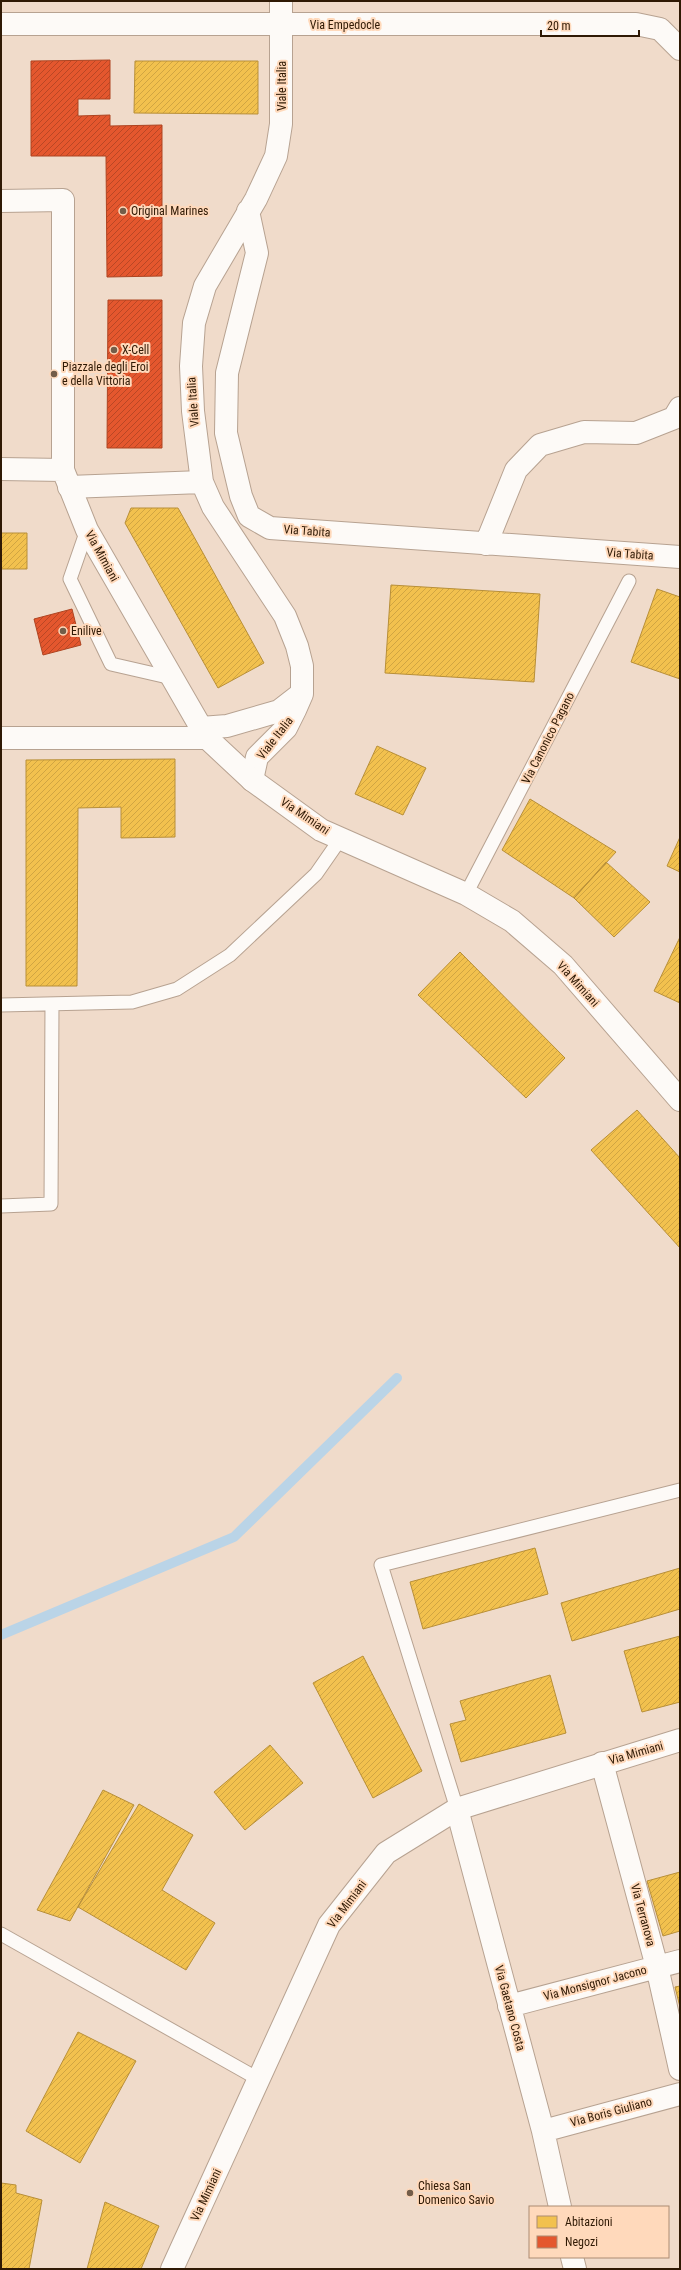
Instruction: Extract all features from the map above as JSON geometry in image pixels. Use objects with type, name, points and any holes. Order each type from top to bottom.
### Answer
[{"type":"street","name":"Viale Italia","points":[[252,780],[257,757],[286,728],[302,694],[302,666],[297,646],[285,616],[213,506],[202,482],[193,411],[191,366],[194,323],[205,286],[248,211],[276,156],[282,124],[281,1]]},
{"type":"street","name":"Via Empedocle","points":[[1,24],[636,24],[660,29],[680,49]]},
{"type":"street","points":[[1,201],[63,200],[66,478]]},
{"type":"street","name":"Via Tabita","points":[[248,211],[257,253],[227,373],[226,433],[241,496],[248,516],[270,528],[680,557]]},
{"type":"street","points":[[486,544],[516,470],[540,445],[584,432],[636,433],[674,418],[680,408]]},
{"type":"street","points":[[1,469],[66,478],[202,482]]},
{"type":"street","name":"Via Mimiani","points":[[66,478],[88,530],[204,733],[252,780],[321,830],[466,894],[512,921],[563,965],[680,1100]]},
{"type":"street","points":[[1,738],[204,733],[279,711],[302,694]]},
{"type":"street","name":"Via Mimiani","points":[[172,2269],[260,2080],[329,1925],[386,1853],[456,1809],[680,1740]]},
{"type":"street","name":"Via Terranova","points":[[602,1763],[657,1967],[680,2068]]},
{"type":"street","name":"Via Gaetano Costa","points":[[456,1809],[543,2130],[560,2206]]},
{"type":"street","name":"Via Monsignor Jacono","points":[[509,2006],[680,1961]]},
{"type":"street","name":"Via Boris Giuliano","points":[[543,2130],[680,2094]]},
{"type":"street","points":[[572,2258],[574,2269]]},
{"type":"lane","points":[[88,530],[70,579],[111,664],[172,678]]},
{"type":"lane","name":"Via Canonico Pagano","points":[[466,894],[629,581]]},
{"type":"lane","points":[[1,1005],[132,1002],[177,989],[230,955],[316,874],[340,838]]},
{"type":"lane","points":[[1,1206],[51,1204],[52,1004]]},
{"type":"lane","points":[[456,1809],[381,1565],[680,1490]]},
{"type":"lane","points":[[1,1934],[260,2080]]},
{"type":"building: Abitazioni","points":[[135,61],[258,61],[258,114],[134,113]]},
{"type":"building: Abitazioni","points":[[131,508],[178,508],[264,663],[218,688],[125,523]]},
{"type":"building: Abitazioni","points":[[1,533],[27,533],[27,569],[1,569]]},
{"type":"building: Abitazioni","points":[[391,585],[540,594],[534,682],[385,673]]},
{"type":"building: Abitazioni","points":[[657,589],[680,597],[680,679],[631,662]]},
{"type":"building: Abitazioni","points":[[377,746],[426,768],[403,815],[355,794]]},
{"type":"building: Abitazioni","points":[[175,759],[175,837],[121,838],[121,807],[78,808],[77,986],[26,986],[26,760]]},
{"type":"building: Abitazioni","points":[[530,799],[616,852],[574,898],[502,850]]},
{"type":"building: Abitazioni","points":[[680,837],[680,872],[667,866]]},
{"type":"building: Abitazioni","points":[[606,862],[650,902],[614,937],[574,898]]},
{"type":"building: Abitazioni","points":[[680,937],[680,1003],[654,991]]},
{"type":"building: Abitazioni","points":[[460,952],[565,1058],[526,1098],[418,995]]},
{"type":"building: Abitazioni","points":[[637,1110],[680,1158],[680,1248],[591,1150]]},
{"type":"building: Abitazioni","points":[[535,1548],[548,1594],[423,1629],[410,1582]]},
{"type":"building: Abitazioni","points":[[680,1568],[680,1609],[572,1641],[561,1603]]},
{"type":"building: Abitazioni","points":[[680,1636],[680,1702],[642,1712],[624,1651]]},
{"type":"building: Abitazioni","points":[[363,1656],[422,1771],[373,1798],[313,1683]]},
{"type":"building: Abitazioni","points":[[550,1675],[566,1733],[461,1762],[450,1724],[466,1720],[460,1701]]},
{"type":"building: Abitazioni","points":[[270,1745],[303,1783],[245,1830],[214,1792]]},
{"type":"building: Abitazioni","points":[[103,1790],[134,1805],[70,1921],[37,1910]]},
{"type":"building: Abitazioni","points":[[139,1804],[193,1835],[162,1890],[215,1923],[186,1970],[78,1907]]},
{"type":"building: Abitazioni","points":[[680,1872],[680,1931],[663,1936],[647,1881]]},
{"type":"building: Abitazioni","points":[[680,1986],[680,2007],[675,1987]]},
{"type":"building: Abitazioni","points":[[78,2032],[136,2061],[80,2163],[26,2131]]},
{"type":"building: Abitazioni","points":[[1,2183],[16,2185],[16,2193],[42,2200],[29,2269],[1,2269]]},
{"type":"building: Abitazioni","points":[[105,2202],[159,2226],[141,2269],[87,2269]]},
{"type":"building: Negozi","points":[[110,60],[110,99],[78,99],[78,116],[110,115],[110,126],[162,125],[162,276],[107,277],[106,156],[31,156],[31,61]]},
{"type":"building: Negozi","points":[[108,300],[162,300],[162,448],[107,448]]},
{"type":"building: Negozi","points":[[72,609],[81,645],[43,655],[34,619]]},
{"type":"waterway","points":[[1,1635],[234,1537],[397,1378]]},
{"type":"place","name":"Original Marines","points":[[123,211]]},
{"type":"place","name":"X-Cell","points":[[114,350]]},
{"type":"place","name":"Piazzale degli Eroi e della Vittoria","points":[[54,374]]},
{"type":"place","name":"Enilive","points":[[63,631]]},
{"type":"place","name":"Chiesa San Domenico Savio","points":[[410,2193]]}]
